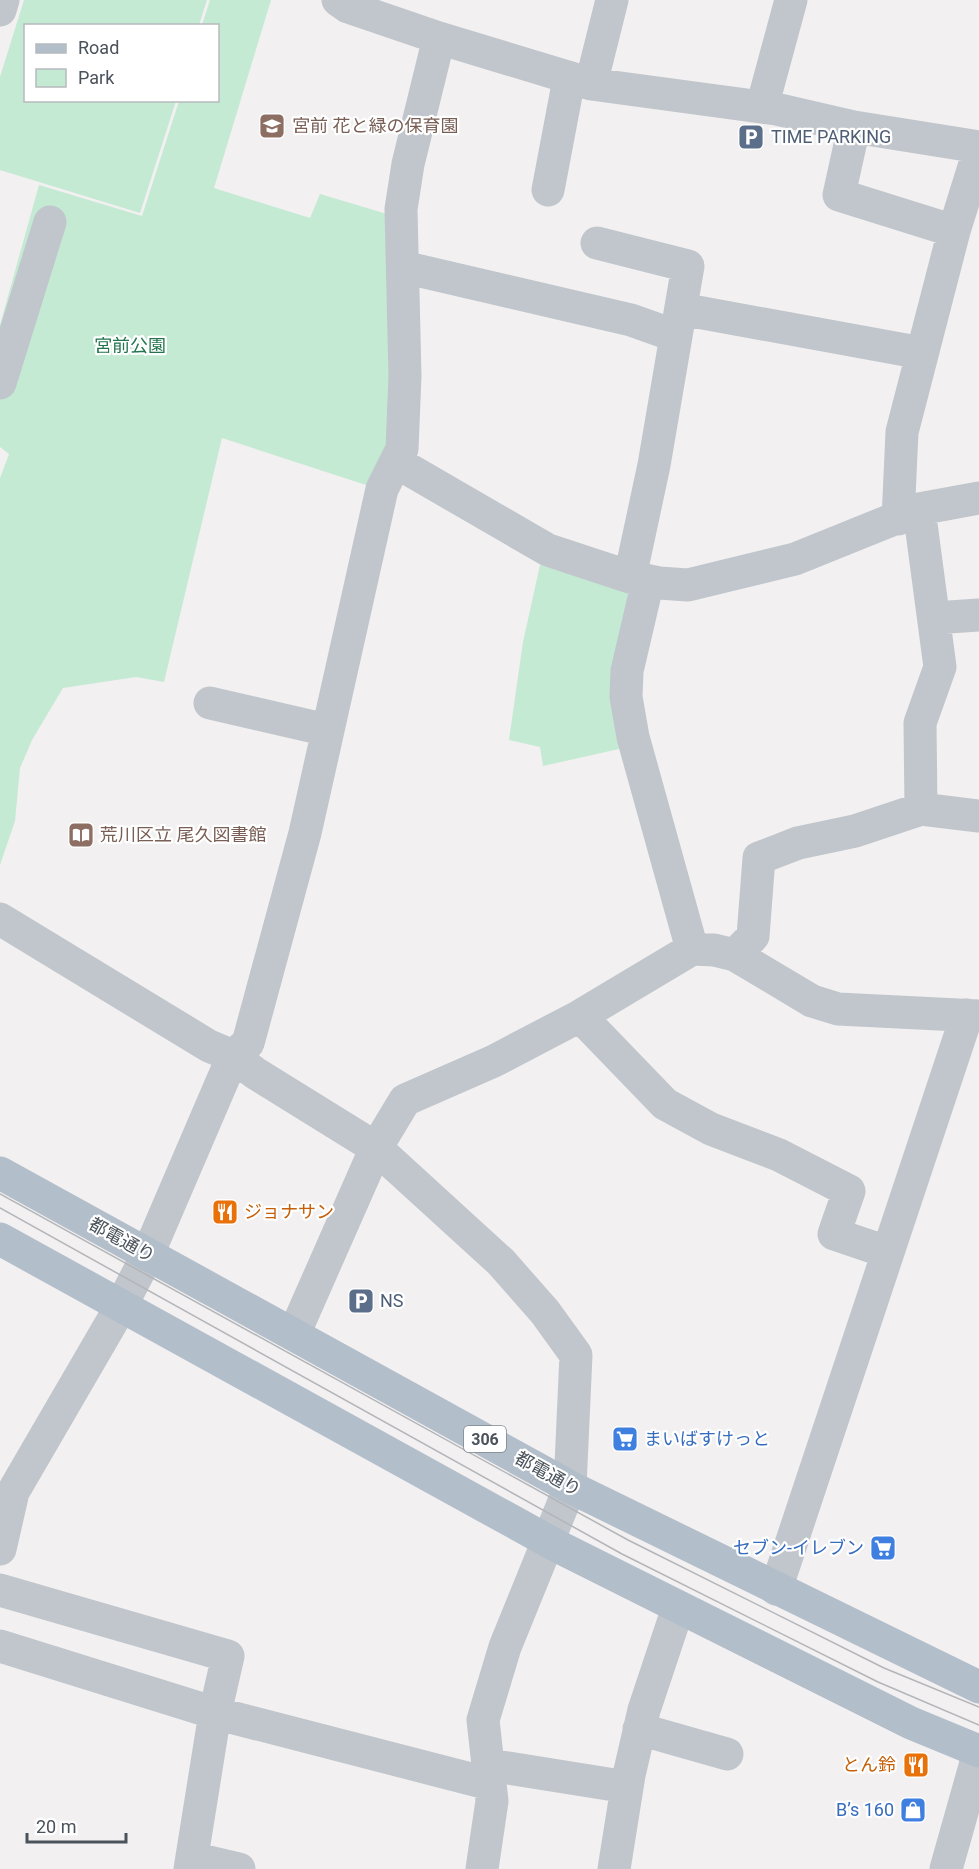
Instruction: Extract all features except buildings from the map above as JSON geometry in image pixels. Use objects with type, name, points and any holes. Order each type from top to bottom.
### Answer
[{"type":"main road","name":"都電通り","points":[[0,1173],[570,1487],[979,1687]]},
{"type":"main road","points":[[0,1239],[120,1308],[549,1541],[678,1608],[911,1723],[979,1752]]},
{"type":"street","points":[[0,10],[3,0]]},
{"type":"street","points":[[338,0],[348,7],[439,38],[580,82],[762,107],[854,128],[979,149],[954,231],[902,432],[909,514],[934,618],[940,667],[920,723],[921,809]]},
{"type":"street","points":[[548,190],[580,82],[612,0]]},
{"type":"street","points":[[762,107],[791,0]]},
{"type":"street","points":[[0,1549],[13,1492],[120,1308],[148,1254],[233,1056],[248,1044],[304,833],[382,489],[402,449],[405,376],[403,267],[400,235],[408,164],[439,38]]},
{"type":"street","points":[[854,128],[839,195],[954,231]]},
{"type":"street","points":[[0,383],[50,222]]},
{"type":"street","points":[[597,243],[688,266],[654,465],[627,671],[626,697],[633,737],[692,949]]},
{"type":"street","points":[[403,267],[631,320],[678,323],[922,353]]},
{"type":"street","points":[[396,462],[548,550],[639,579],[688,585],[795,559],[909,514],[979,498]]},
{"type":"street","points":[[934,618],[979,615]]},
{"type":"street","points":[[210,703],[327,730]]},
{"type":"street","points":[[735,955],[753,936],[759,858],[798,843],[855,831],[921,809],[979,816]]},
{"type":"street","points":[[0,919],[209,1046],[233,1056],[255,1073],[376,1148],[501,1263],[545,1312],[576,1355],[570,1487],[505,1647],[483,1720],[492,1801],[482,1869]]},
{"type":"street","points":[[294,1334],[376,1148],[405,1100],[494,1061],[580,1016],[692,949],[714,950],[735,955],[812,1001],[838,1009],[973,1016],[887,1251],[776,1589]]},
{"type":"street","points":[[580,1016],[665,1104],[711,1129],[779,1155],[849,1191],[834,1234],[887,1251]]},
{"type":"street","points":[[0,1590],[228,1656],[215,1713],[191,1864],[239,1869]]},
{"type":"street","points":[[614,1869],[639,1729],[678,1608]]},
{"type":"street","points":[[0,1646],[215,1713],[490,1774],[627,1787]]},
{"type":"street","points":[[639,1729],[727,1754]]},
{"type":"street","points":[[946,1869],[979,1752]]},
{"type":"green space","points":[[24,0],[207,0],[199,24],[24,24],[24,102],[176,102],[140,213],[0,170],[0,77]]},
{"type":"green space","name":"宮前公園","points":[[210,0],[271,0],[214,188],[310,218],[320,194],[387,214],[391,442],[369,486],[222,438],[164,682],[136,677],[63,688],[32,740],[20,768],[15,821],[0,865],[0,478],[9,454],[0,447],[0,325],[39,185],[142,216],[179,102],[219,102],[219,24],[202,24]]},
{"type":"green space","points":[[540,565],[629,591],[613,672],[619,749],[543,766],[540,747],[509,740],[523,642]]},
{"type":"tram line","points":[[0,1194],[628,1540],[884,1668],[979,1707]]},
{"type":"tram line","points":[[0,1208],[622,1554],[878,1682],[979,1725]]},
{"type":"place","name":"宮前 花と緑の保育園","points":[[272,126]]},
{"type":"place","name":"TIME PARKING","points":[[751,137]]},
{"type":"place","name":"荒川区立 尾久図書館","points":[[81,835]]},
{"type":"place","name":"ジョナサン","points":[[225,1212]]},
{"type":"place","name":"NS","points":[[361,1301]]},
{"type":"place","name":"まいばすけっと","points":[[625,1439]]},
{"type":"place","name":"セブン-イレブン","points":[[883,1548]]},
{"type":"place","name":"とん鈴","points":[[916,1765]]},
{"type":"place","name":"B’s 160","points":[[913,1810]]}]
